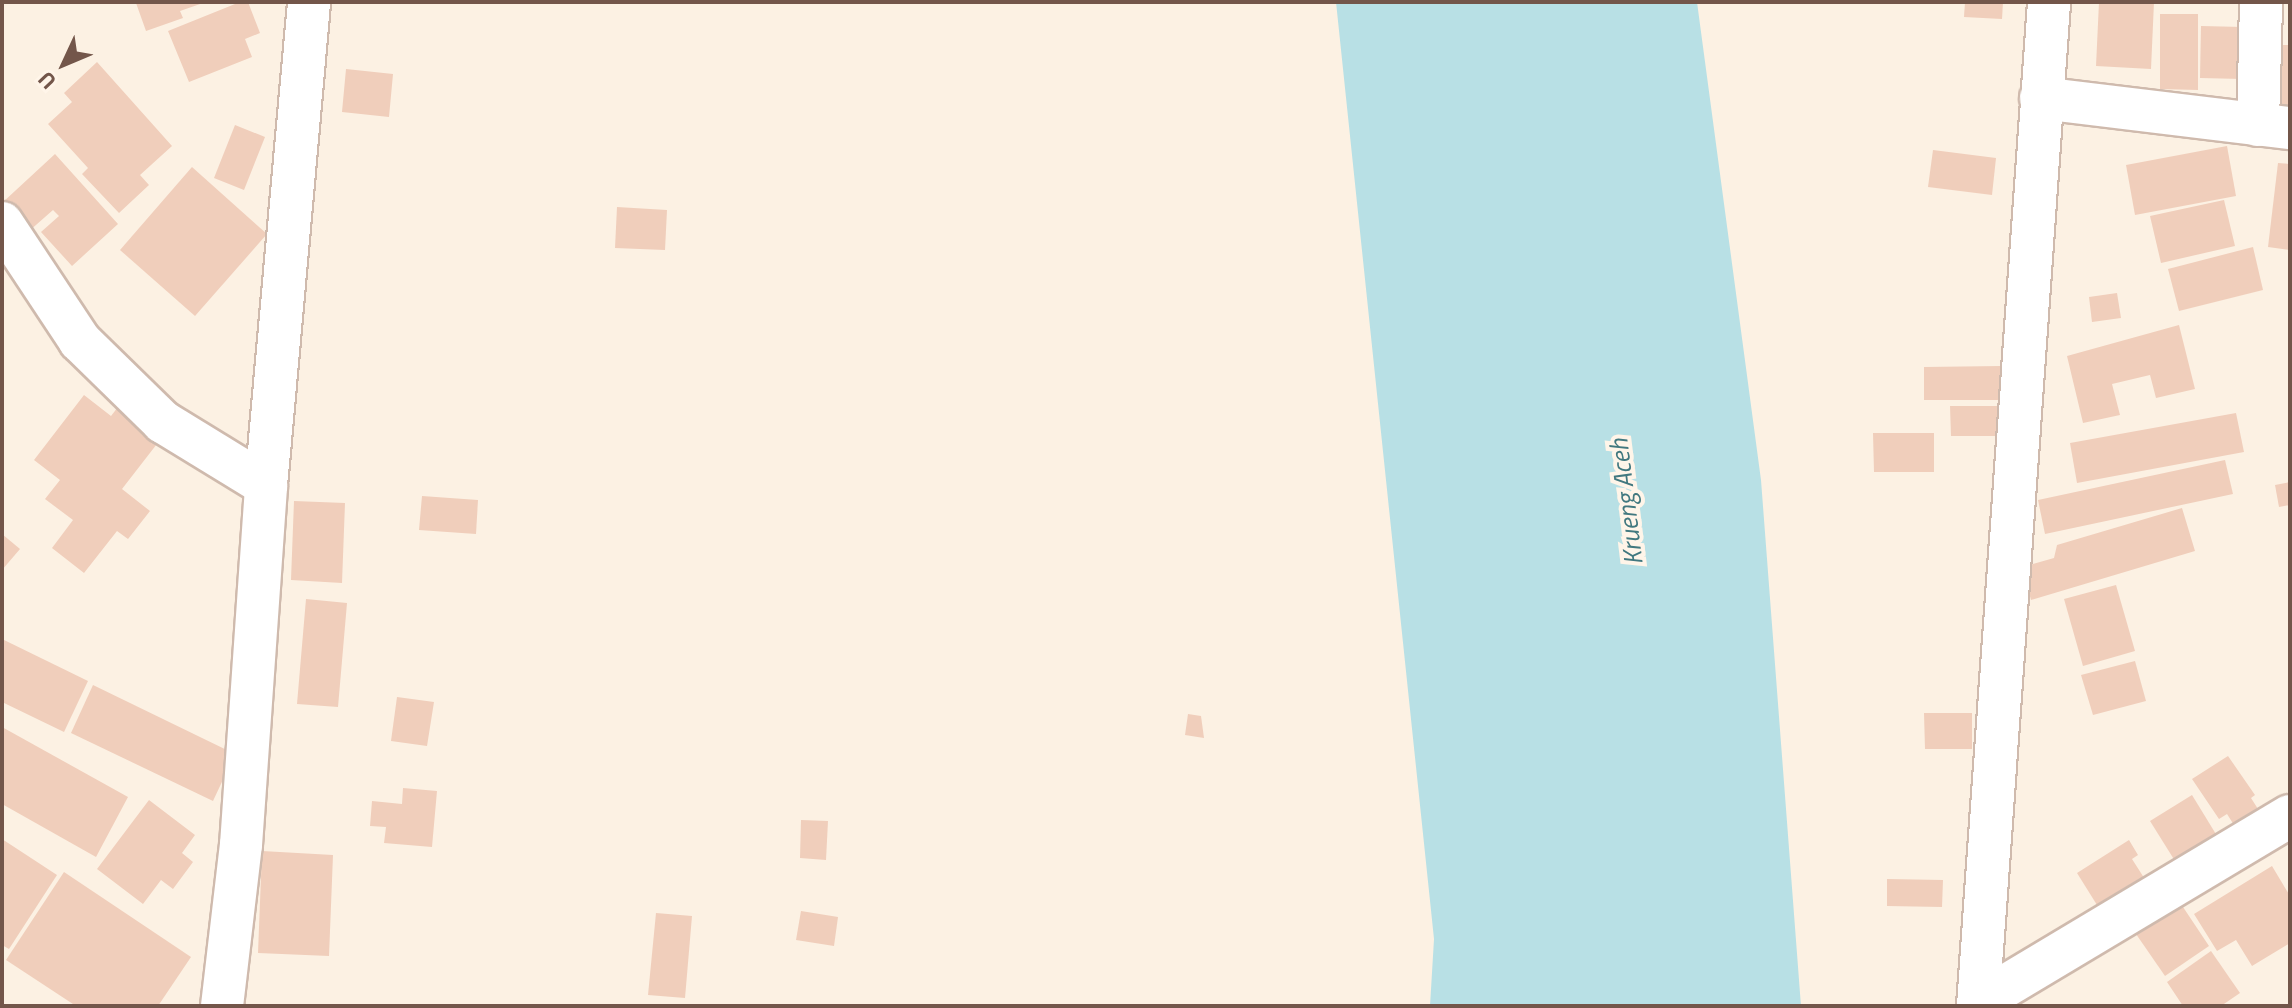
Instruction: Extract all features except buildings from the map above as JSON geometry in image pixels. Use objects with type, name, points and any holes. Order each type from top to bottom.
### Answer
[{"type":"street","points":[[222,1006],[241,845],[266,485],[309,2]]},
{"type":"street","points":[[1979,1004],[2049,2]]},
{"type":"street","points":[[2041,98],[2274,126],[2261,2]]},
{"type":"street","points":[[2,223],[80,341],[163,422],[266,485]]},
{"type":"street","points":[[1979,1004],[2290,816]]},
{"type":"water","name":"Krueng Aceh","points":[[1336,2],[1697,2],[1761,480],[1801,1006],[1430,1006],[1434,939]]}]
